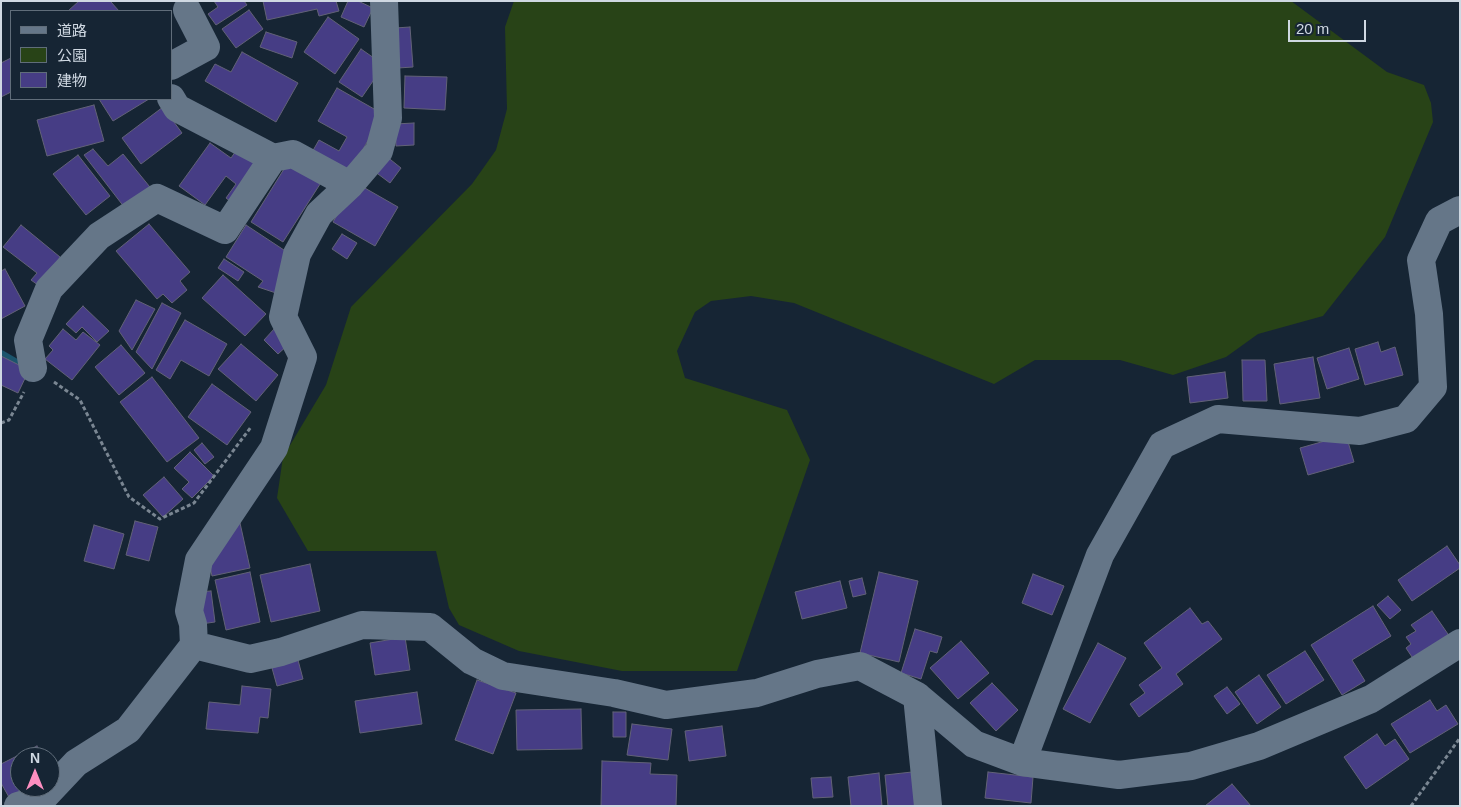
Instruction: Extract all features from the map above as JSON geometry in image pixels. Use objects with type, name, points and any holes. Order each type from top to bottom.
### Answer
[{"type":"street","points":[[18,806],[42,799],[76,763],[128,730],[194,645],[193,624],[189,611],[198,560],[274,448],[303,357],[283,317],[297,254],[319,214],[350,185],[379,151],[388,118],[384,1]]},
{"type":"street","points":[[172,65],[206,47],[187,10]]},
{"type":"street","points":[[172,99],[178,108],[273,158],[293,154],[350,185]]},
{"type":"street","points":[[33,368],[28,340],[49,289],[99,236],[158,198],[225,230],[273,158]]},
{"type":"street","points":[[1022,762],[1100,554],[1162,445],[1218,419],[1360,431],[1406,419],[1433,387],[1429,314],[1421,260],[1439,222],[1460,210]]},
{"type":"street","points":[[194,645],[250,659],[281,652],[362,625],[430,627],[472,662],[503,676],[614,693],[666,705],[757,693],[817,674],[860,666],[917,696],[974,744],[1022,762],[1119,774],[1191,766],[1259,746],[1371,699],[1460,643]]},
{"type":"street","points":[[917,696],[928,806]]},
{"type":"path","points":[[1,423],[9,420],[23,395],[33,368],[80,400],[129,497],[160,519],[194,503],[254,424],[286,408]]},
{"type":"path","points":[[1411,806],[1460,738]]},
{"type":"green space","points":[[514,1],[1291,1],[1387,72],[1424,85],[1431,103],[1433,122],[1385,237],[1323,316],[1258,334],[1226,357],[1173,375],[1120,360],[1035,360],[994,384],[794,303],[751,296],[711,301],[695,312],[677,351],[685,378],[787,410],[810,460],[737,671],[622,671],[519,651],[459,625],[449,608],[436,551],[308,551],[277,498],[283,457],[326,385],[351,307],[472,184],[496,150],[507,109],[505,27]]},
{"type":"building","points":[[79,1],[112,1],[118,10],[69,10]]},
{"type":"building","points":[[214,1],[244,1],[247,5],[216,25],[208,14],[218,7]]},
{"type":"building","points":[[263,1],[336,1],[339,11],[319,16],[317,9],[267,20]]},
{"type":"building","points":[[348,1],[358,1],[373,8],[364,27],[341,17]]},
{"type":"building","points":[[249,10],[263,29],[236,48],[222,29]]},
{"type":"building","points":[[328,17],[359,39],[335,74],[304,52]]},
{"type":"building","points":[[410,27],[413,67],[398,68],[395,28]]},
{"type":"building","points":[[266,32],[297,42],[292,58],[260,47]]},
{"type":"building","points":[[361,49],[384,65],[362,97],[339,82]]},
{"type":"building","points":[[242,52],[298,83],[276,122],[205,81],[215,64],[231,72]]},
{"type":"building","points":[[10,58],[10,92],[1,97],[1,63]]},
{"type":"building","points":[[405,76],[447,77],[445,110],[404,108]]},
{"type":"building","points":[[337,88],[383,114],[349,174],[311,154],[319,140],[339,151],[347,137],[318,121]]},
{"type":"building","points":[[100,100],[147,100],[113,121]]},
{"type":"building","points":[[94,105],[104,141],[47,156],[37,120]]},
{"type":"building","points":[[163,107],[182,133],[141,164],[122,138]]},
{"type":"building","points":[[414,123],[414,145],[396,146],[395,124]]},
{"type":"building","points":[[210,143],[231,158],[238,148],[263,165],[235,205],[226,198],[236,184],[226,176],[205,205],[179,186]]},
{"type":"building","points":[[93,149],[108,166],[123,154],[154,192],[128,212],[84,155]]},
{"type":"building","points":[[78,155],[110,196],[86,215],[53,174]]},
{"type":"building","points":[[386,156],[401,168],[390,183],[374,171]]},
{"type":"building","points":[[289,161],[322,181],[283,242],[251,222]]},
{"type":"building","points":[[356,183],[398,207],[375,246],[333,222]]},
{"type":"building","points":[[149,224],[190,272],[180,281],[187,290],[172,303],[163,294],[157,299],[116,251]]},
{"type":"building","points":[[21,225],[60,257],[42,288],[31,280],[37,273],[3,247]]},
{"type":"building","points":[[246,225],[290,254],[279,294],[258,287],[263,281],[226,257]]},
{"type":"building","points":[[342,234],[357,243],[347,259],[332,249]]},
{"type":"building","points":[[224,259],[244,272],[238,281],[218,268]]},
{"type":"building","points":[[5,269],[25,306],[1,319],[1,271]]},
{"type":"building","points":[[223,275],[266,314],[245,336],[202,298]]},
{"type":"building","points":[[136,300],[155,309],[132,350],[119,331]]},
{"type":"building","points":[[162,303],[181,313],[152,369],[136,352]]},
{"type":"building","points":[[83,306],[109,331],[97,342],[82,327],[76,333],[66,324]]},
{"type":"building","points":[[185,320],[227,344],[209,376],[181,360],[170,379],[156,370]]},
{"type":"building","points":[[275,328],[290,343],[278,354],[264,340]]},
{"type":"building","points":[[63,329],[76,340],[83,332],[100,345],[72,380],[45,359],[53,350],[49,346]]},
{"type":"building","points":[[1378,342],[1381,352],[1395,347],[1403,375],[1365,385],[1355,349]]},
{"type":"building","points":[[241,344],[278,375],[256,401],[218,369]]},
{"type":"building","points":[[121,345],[145,373],[119,395],[95,367]]},
{"type":"building","points":[[1349,348],[1359,379],[1327,389],[1317,358]]},
{"type":"building","points":[[1,356],[29,370],[18,393],[1,385]]},
{"type":"building","points":[[1313,357],[1320,398],[1280,404],[1274,364]]},
{"type":"building","points":[[1242,360],[1265,360],[1267,401],[1243,401]]},
{"type":"building","points":[[1225,372],[1228,398],[1190,403],[1187,377]]},
{"type":"building","points":[[152,377],[199,438],[167,462],[120,402]]},
{"type":"building","points":[[212,384],[251,412],[227,445],[188,417]]},
{"type":"building","points":[[1346,435],[1354,462],[1308,475],[1300,448]]},
{"type":"building","points":[[202,443],[214,457],[205,464],[194,450]]},
{"type":"building","points":[[190,452],[214,476],[192,498],[182,489],[189,482],[174,468]]},
{"type":"building","points":[[164,477],[183,499],[163,517],[143,495]]},
{"type":"building","points":[[135,521],[158,527],[149,561],[126,555]]},
{"type":"building","points":[[240,523],[250,568],[212,576],[208,557]]},
{"type":"building","points":[[94,525],[124,534],[114,569],[84,561]]},
{"type":"building","points":[[1447,546],[1460,565],[1460,568],[1412,601],[1398,580]]},
{"type":"building","points":[[310,564],[320,611],[271,622],[260,575]]},
{"type":"building","points":[[250,572],[260,622],[226,630],[215,580]]},
{"type":"building","points":[[879,572],[918,581],[899,662],[860,653]]},
{"type":"building","points":[[1033,574],[1064,586],[1052,615],[1022,603]]},
{"type":"building","points":[[862,578],[866,594],[853,597],[849,581]]},
{"type":"building","points":[[840,581],[847,608],[802,619],[795,592]]},
{"type":"building","points":[[211,591],[215,622],[201,624],[197,592]]},
{"type":"building","points":[[1388,596],[1401,610],[1390,619],[1377,605]]},
{"type":"building","points":[[1373,606],[1391,636],[1352,660],[1365,681],[1342,695],[1311,645]]},
{"type":"building","points":[[1190,608],[1202,624],[1208,621],[1222,639],[1176,674],[1183,684],[1139,717],[1130,704],[1145,693],[1139,685],[1162,668],[1144,643]]},
{"type":"building","points":[[1432,611],[1450,637],[1414,660],[1406,648],[1411,644],[1406,637],[1416,631],[1411,625]]},
{"type":"building","points":[[915,629],[942,637],[937,653],[930,651],[921,679],[901,673]]},
{"type":"building","points":[[405,637],[410,670],[375,675],[370,643]]},
{"type":"building","points":[[961,641],[989,673],[958,699],[930,668]]},
{"type":"building","points":[[1098,643],[1126,658],[1090,723],[1063,709]]},
{"type":"building","points":[[1305,651],[1324,680],[1286,704],[1267,675]]},
{"type":"building","points":[[298,660],[303,679],[277,686],[272,668]]},
{"type":"building","points":[[1259,675],[1281,707],[1257,724],[1235,692]]},
{"type":"building","points":[[477,680],[516,693],[493,754],[455,740]]},
{"type":"building","points":[[992,683],[1018,710],[996,731],[970,703]]},
{"type":"building","points":[[242,686],[271,689],[268,718],[260,717],[258,733],[206,729],[209,702],[240,705]]},
{"type":"building","points":[[1227,687],[1240,704],[1227,714],[1214,696]]},
{"type":"building","points":[[417,692],[422,724],[360,733],[355,701]]},
{"type":"building","points":[[1430,700],[1437,711],[1446,705],[1458,724],[1410,753],[1391,724]]},
{"type":"building","points":[[581,709],[582,749],[517,750],[516,710]]},
{"type":"building","points":[[613,712],[626,712],[626,737],[613,737]]},
{"type":"building","points":[[632,724],[672,729],[668,760],[627,755]]},
{"type":"building","points":[[722,726],[726,756],[689,761],[685,731]]},
{"type":"building","points":[[1377,734],[1385,746],[1395,739],[1409,759],[1366,789],[1344,757]]},
{"type":"building","points":[[10,760],[10,797],[14,797],[10,799],[1,783],[1,764]]},
{"type":"building","points":[[602,761],[651,763],[650,774],[677,775],[676,806],[601,806]]},
{"type":"building","points":[[912,772],[915,806],[888,806],[885,775]]},
{"type":"building","points":[[988,772],[1033,777],[1031,803],[985,798]]},
{"type":"building","points":[[879,773],[882,806],[851,806],[848,777]]},
{"type":"building","points":[[831,777],[833,797],[813,798],[811,778]]},
{"type":"building","points":[[1232,784],[1251,806],[1205,806]]},
{"type":"waterway","points":[[1,354],[20,365]]}]
